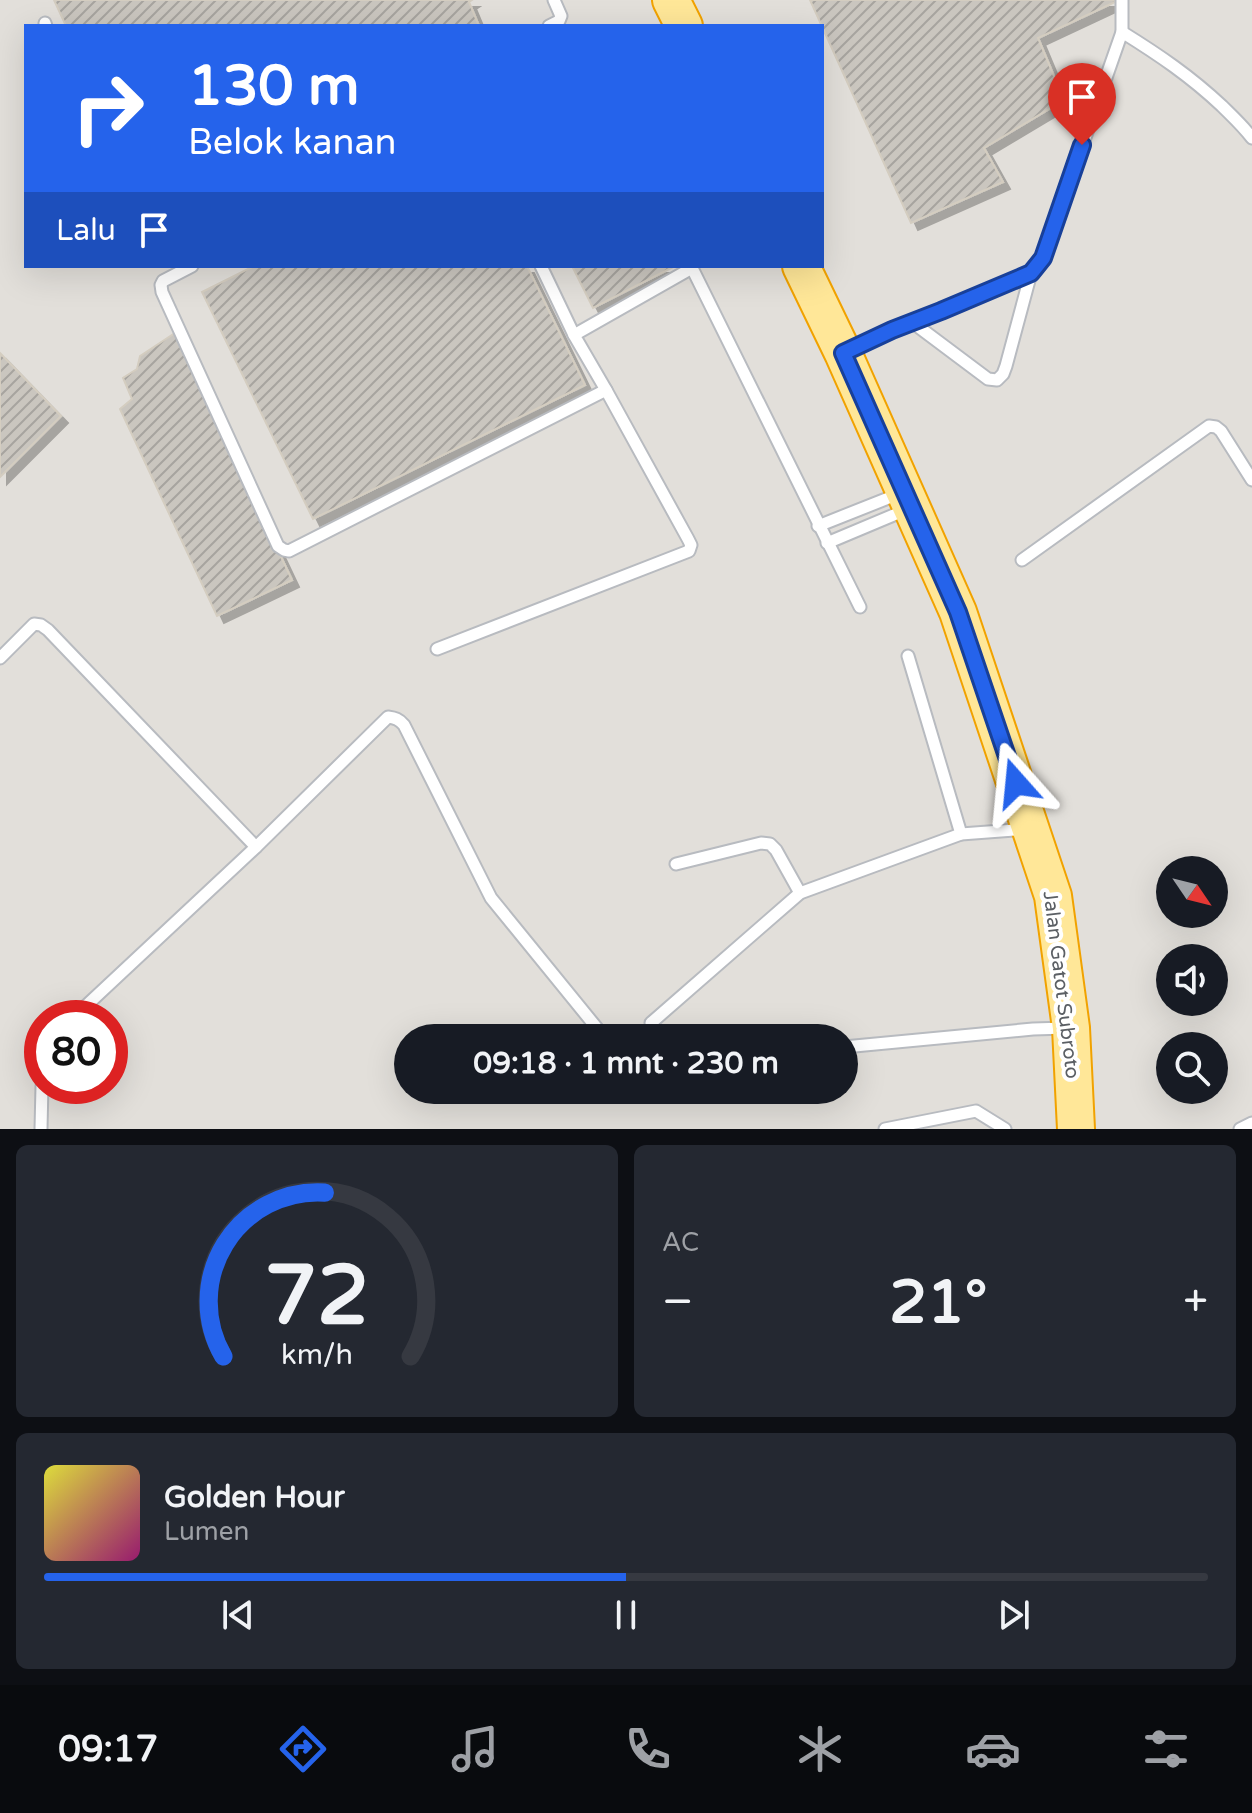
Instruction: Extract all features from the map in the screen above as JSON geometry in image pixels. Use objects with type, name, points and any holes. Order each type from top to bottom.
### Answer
[{"type":"highway","points":[[671,0],[683,24]]},
{"type":"highway","name":"Jalan Gatot Subroto","points":[[802,268],[958,612],[1053,896],[1071,1028],[1076,1129]]},
{"type":"lane","points":[[553,24],[561,16],[554,0]]},
{"type":"lane","points":[[912,322],[988,379],[997,380],[1003,374],[1031,273],[1043,258],[1122,32],[1122,0]]},
{"type":"lane","points":[[1122,32],[1172,63],[1208,93],[1252,138]]},
{"type":"lane","points":[[188,268],[163,281],[162,292],[278,546],[284,550],[296,549],[606,390]]},
{"type":"lane","points":[[437,649],[689,551],[691,545],[574,335],[542,268]]},
{"type":"lane","points":[[574,335],[689,268]]},
{"type":"lane","points":[[691,268],[860,607]]},
{"type":"lane","points":[[843,353],[1031,273]]},
{"type":"lane","points":[[1022,560],[1209,426],[1221,431],[1252,480]]},
{"type":"lane","points":[[818,526],[909,500]]},
{"type":"lane","points":[[827,543],[909,500]]},
{"type":"lane","points":[[0,658],[34,624],[48,630],[256,847]]},
{"type":"lane","points":[[908,656],[961,834]]},
{"type":"lane","points":[[92,1000],[256,847],[388,717],[401,721],[491,898],[594,1024]]},
{"type":"lane","points":[[651,1023],[800,893],[961,834],[1031,829]]},
{"type":"lane","points":[[676,864],[761,843],[770,844],[800,893]]},
{"type":"lane","points":[[858,1046],[1071,1028]]},
{"type":"lane","points":[[41,1129],[42,1104]]},
{"type":"lane","points":[[885,1129],[976,1111],[1005,1129]]},
{"type":"lane","points":[[1240,1129],[1252,1123]]},
{"type":"shaded area","points":[[0,0],[1252,0],[1252,1129],[0,1129]]},
{"type":"building","points":[[54,0],[472,0],[469,2],[478,24],[65,24]]},
{"type":"building","points":[[810,0],[1115,2],[1038,38],[1064,100],[984,148],[1003,182],[911,223],[824,31],[824,24],[821,24]]},
{"type":"building","points":[[250,268],[528,268],[585,385],[313,519],[202,292]]},
{"type":"building","points":[[573,268],[671,268],[593,308]]},
{"type":"building","points":[[175,333],[292,580],[217,616],[120,409],[132,399],[123,378],[137,369],[140,356]]},
{"type":"building","points":[[0,353],[61,416],[0,477]]},
{"type":"route","points":[[1016,783],[958,612],[843,353],[1031,273],[1043,258],[1082,145]]}]
